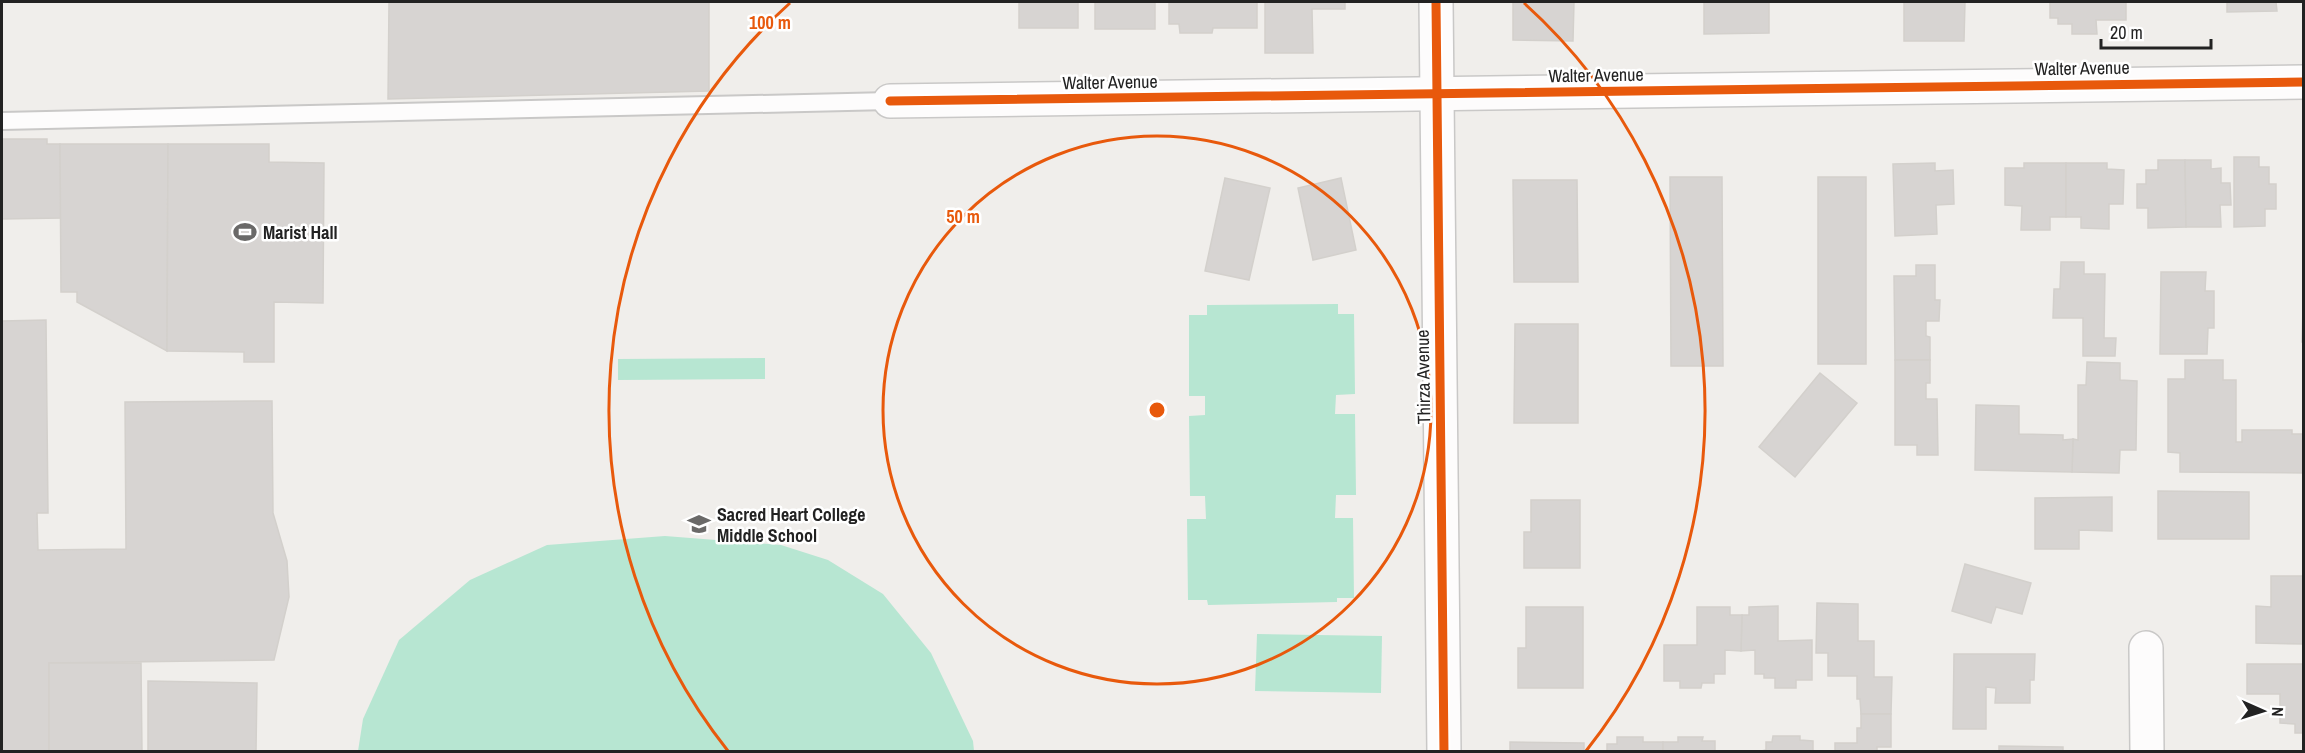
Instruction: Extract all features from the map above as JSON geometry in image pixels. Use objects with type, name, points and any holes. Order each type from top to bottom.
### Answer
[{"type":"street","name":"Thirza Avenue","points":[[1436,2],[1444,752]]},
{"type":"street","name":"Walter Avenue","points":[[890,101],[2304,82]]},
{"type":"street","points":[[2146,648],[2147,752]]},
{"type":"lane","points":[[2,121],[890,101]]},
{"type":"green space","points":[[1338,304],[1338,314],[1354,314],[1355,394],[1336,395],[1335,414],[1355,414],[1356,495],[1336,495],[1335,518],[1353,518],[1354,598],[1337,598],[1337,602],[1208,605],[1207,600],[1188,600],[1187,519],[1206,519],[1205,496],[1190,496],[1189,416],[1205,415],[1205,396],[1189,396],[1189,315],[1207,315],[1207,305]]},
{"type":"green space","points":[[765,358],[765,379],[618,380],[618,359]]},
{"type":"green space","points":[[665,536],[781,545],[828,560],[883,594],[931,653],[973,741],[974,751],[358,751],[363,719],[399,640],[470,580],[547,545]]},
{"type":"green space","points":[[1257,634],[1382,636],[1381,693],[1255,691]]},
{"type":"building","points":[[389,2],[709,2],[709,91],[388,99]]},
{"type":"building","points":[[1019,2],[1078,2],[1078,28],[1019,28]]},
{"type":"building","points":[[1095,2],[1155,2],[1155,29],[1095,29]]},
{"type":"building","points":[[1169,2],[1257,2],[1257,28],[1213,28],[1212,33],[1180,33],[1179,24],[1169,24]]},
{"type":"building","points":[[1265,2],[1345,2],[1345,9],[1312,9],[1313,53],[1265,53]]},
{"type":"building","points":[[1513,2],[1574,2],[1573,41],[1513,40]]},
{"type":"building","points":[[1704,2],[1769,2],[1769,33],[1704,34]]},
{"type":"building","points":[[1904,2],[1965,2],[1964,41],[1904,41]]},
{"type":"building","points":[[2050,2],[2126,2],[2126,20],[2096,20],[2097,34],[2072,34],[2072,24],[2058,24],[2058,18],[2050,18]]},
{"type":"building","points":[[2227,2],[2276,2],[2277,11],[2227,12]]},
{"type":"building","points":[[2,139],[47,139],[47,144],[60,144],[61,218],[2,219]]},
{"type":"building","points":[[60,144],[168,144],[167,351],[77,302],[77,292],[61,292]]},
{"type":"building","name":"Marist Hall","points":[[168,144],[269,144],[269,162],[324,163],[323,303],[274,302],[274,362],[244,362],[244,352],[167,351]]},
{"type":"building","points":[[2234,157],[2259,157],[2259,167],[2269,167],[2269,184],[2276,184],[2276,209],[2265,209],[2265,226],[2234,227]]},
{"type":"building","points":[[2158,160],[2185,160],[2186,227],[2148,228],[2148,208],[2137,208],[2137,184],[2146,184],[2146,170],[2158,170]]},
{"type":"building","points":[[2185,160],[2211,160],[2211,169],[2221,168],[2221,183],[2230,183],[2231,205],[2220,205],[2221,227],[2186,227]]},
{"type":"building","points":[[1935,163],[1935,171],[1953,170],[1954,204],[1936,205],[1937,234],[1895,236],[1893,164]]},
{"type":"building","points":[[2024,163],[2066,163],[2066,217],[2050,217],[2050,230],[2021,230],[2022,206],[2005,205],[2005,168],[2024,168]]},
{"type":"building","points":[[2066,163],[2107,163],[2107,169],[2124,170],[2123,204],[2109,204],[2109,229],[2081,228],[2081,217],[2066,217]]},
{"type":"building","points":[[1670,177],[1722,177],[1723,366],[1671,366]]},
{"type":"building","points":[[1818,177],[1866,177],[1866,364],[1818,364]]},
{"type":"building","points":[[1225,178],[1270,188],[1249,280],[1205,271]]},
{"type":"building","points":[[1341,178],[1356,250],[1313,260],[1298,188]]},
{"type":"building","points":[[1513,180],[1577,180],[1578,282],[1514,282]]},
{"type":"building","points":[[2061,262],[2084,262],[2084,274],[2105,274],[2104,338],[2116,338],[2115,356],[2083,356],[2083,318],[2053,318],[2054,289],[2060,289]]},
{"type":"building","points":[[1916,265],[1935,265],[1935,300],[1940,300],[1939,321],[1926,321],[1926,336],[1930,337],[1930,360],[1895,360],[1894,276],[1916,276]]},
{"type":"building","points":[[2161,272],[2206,272],[2205,291],[2214,291],[2214,328],[2208,328],[2207,354],[2160,354]]},
{"type":"building","points":[[2303,308],[2304,342],[2302,342]]},
{"type":"building","points":[[46,320],[48,513],[37,513],[38,550],[126,549],[125,402],[272,401],[273,513],[287,561],[289,597],[274,660],[49,663],[49,752],[2,752],[2,321]]},
{"type":"building","points":[[1515,324],[1578,324],[1578,423],[1514,423]]},
{"type":"building","points":[[1895,360],[1930,360],[1930,383],[1926,383],[1926,399],[1937,399],[1938,455],[1917,455],[1917,445],[1895,445]]},
{"type":"building","points":[[2185,360],[2223,360],[2223,380],[2236,380],[2236,442],[2242,442],[2242,430],[2292,430],[2292,434],[2304,434],[2304,473],[2180,472],[2180,453],[2168,452],[2168,379],[2185,379]]},
{"type":"building","points":[[2087,362],[2120,363],[2120,380],[2137,381],[2136,450],[2120,450],[2119,473],[2072,472],[2073,439],[2078,440],[2078,385],[2086,385]]},
{"type":"building","points":[[1820,373],[1857,403],[1795,477],[1759,447]]},
{"type":"building","points":[[1976,405],[2019,406],[2019,434],[2063,435],[2063,440],[2073,439],[2072,472],[1975,470]]},
{"type":"building","points":[[2158,491],[2249,492],[2249,539],[2158,539]]},
{"type":"building","points":[[2112,497],[2112,531],[2079,530],[2079,549],[2035,549],[2035,498]]},
{"type":"building","points":[[1531,500],[1580,500],[1580,568],[1524,568],[1524,532],[1531,532]]},
{"type":"building","points":[[1965,564],[2031,583],[2022,614],[1996,607],[1991,623],[1952,611]]},
{"type":"building","points":[[2271,576],[2304,576],[2304,644],[2256,643],[2256,606],[2271,607]]},
{"type":"building","points":[[1817,603],[1858,604],[1858,641],[1874,641],[1874,677],[1892,677],[1891,714],[1861,714],[1860,699],[1857,699],[1857,676],[1828,676],[1828,653],[1816,653]]},
{"type":"building","points":[[1778,606],[1778,641],[1812,640],[1812,680],[1796,680],[1796,688],[1775,688],[1775,678],[1764,678],[1764,674],[1755,674],[1755,650],[1741,651],[1742,615],[1749,615],[1749,607]]},
{"type":"building","points":[[1526,607],[1583,607],[1583,688],[1518,688],[1518,648],[1526,648]]},
{"type":"building","points":[[1697,607],[1730,607],[1730,615],[1742,615],[1741,651],[1725,650],[1725,674],[1714,674],[1714,683],[1702,683],[1701,688],[1680,688],[1680,681],[1664,681],[1664,645],[1697,645]]},
{"type":"building","points":[[1954,654],[2035,654],[2034,680],[2030,680],[2030,703],[1995,703],[1996,688],[1986,687],[1986,729],[1953,729]]},
{"type":"building","points":[[49,663],[141,663],[142,752],[49,752]]},
{"type":"building","points":[[2247,664],[2304,664],[2304,733],[2295,733],[2295,724],[2280,723],[2280,694],[2247,694]]},
{"type":"building","points":[[148,681],[257,683],[256,752],[148,752]]},
{"type":"building","points":[[1861,714],[1891,714],[1891,747],[1877,747],[1877,752],[1835,752],[1835,743],[1857,743],[1857,728],[1861,728]]},
{"type":"building","points":[[1773,736],[1800,736],[1800,740],[1813,741],[1813,752],[1756,752],[1766,750],[1766,742],[1772,742]]},
{"type":"building","points":[[1617,737],[1643,737],[1643,742],[1663,742],[1663,752],[1607,752],[1607,744],[1617,744]]},
{"type":"building","points":[[1678,737],[1703,737],[1702,741],[1715,741],[1715,752],[1663,752],[1663,742],[1678,742]]},
{"type":"building","points":[[1510,742],[1584,743],[1584,752],[1510,752]]},
{"type":"building","points":[[1999,746],[2063,747],[2063,752],[1999,752]]},
{"type":"cycle path","points":[[1436,2],[1444,752]]},
{"type":"cycle path","points":[[890,101],[2304,82]]},
{"type":"place","name":"Marist Hall","points":[[245,232]]},
{"type":"place","name":"Sacred Heart College Middle School","points":[[699,524]]}]
